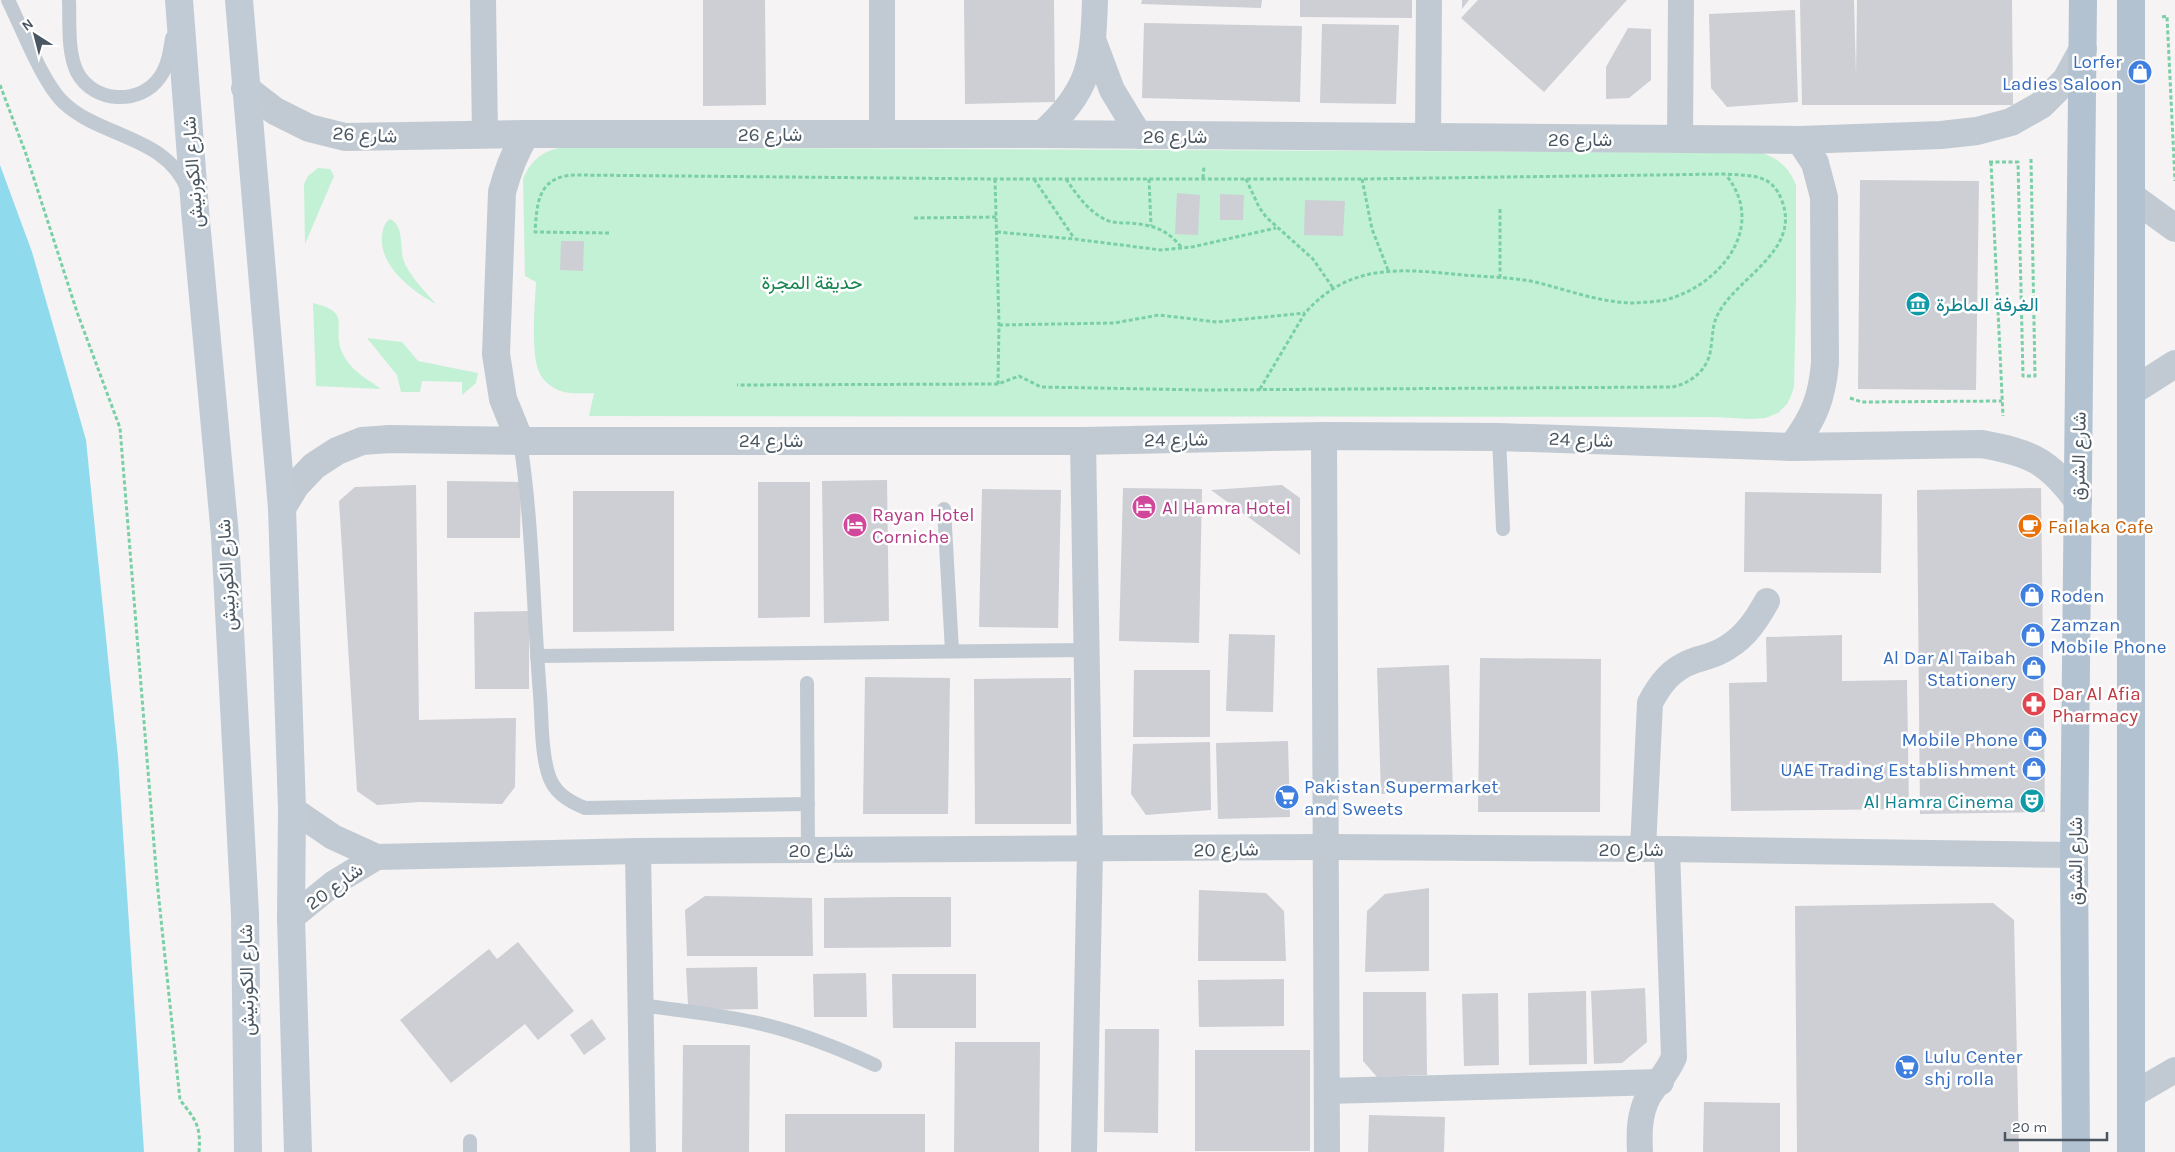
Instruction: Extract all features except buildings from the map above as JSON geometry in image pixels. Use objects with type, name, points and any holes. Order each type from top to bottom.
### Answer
[{"type":"main road","name":"شارع الكورنيش","points":[[179,0],[195,210],[225,536],[245,914],[248,1152]]},
{"type":"main road","points":[[239,0],[282,508],[292,809],[291,918],[298,1152]]},
{"type":"main road","name":"شارع الشرق","points":[[2076,1152],[2074,855],[2083,0]]},
{"type":"main road","points":[[2131,0],[2131,1152]]},
{"type":"street","points":[[483,0],[485,135]]},
{"type":"street","points":[[882,0],[882,135]]},
{"type":"street","points":[[1041,134],[1062,116],[1078,93],[1088,68],[1094,41],[1095,0]]},
{"type":"street","points":[[1428,138],[1429,0]]},
{"type":"street","points":[[1680,139],[1681,0]]},
{"type":"street","points":[[1094,41],[1112,90],[1140,136]]},
{"type":"street","name":"شارع 26","points":[[245,88],[275,111],[309,128],[345,137],[526,134],[1041,134],[1800,140],[1941,135],[1977,131],[2011,122],[2042,105],[2066,80],[2083,50]]},
{"type":"street","points":[[520,441],[510,421],[503,399],[498,377],[496,342],[502,192],[515,152],[526,134]]},
{"type":"street","points":[[1792,447],[1806,428],[1817,408],[1823,385],[1825,363],[1824,197],[1815,163],[1800,140]]},
{"type":"street","points":[[2131,196],[2175,228]]},
{"type":"street","points":[[2132,392],[2175,364]]},
{"type":"street","points":[[1324,436],[1327,1152]]},
{"type":"street","name":"شارع 24","points":[[282,508],[296,485],[314,466],[337,452],[362,442],[390,440],[1083,440],[1324,436],[1499,436],[1792,447],[1982,444],[2004,448],[2038,460],[2061,478],[2078,501]]},
{"type":"street","points":[[1083,440],[1090,850],[1084,1152]]},
{"type":"street","points":[[1640,1152],[1639,1131],[1642,1112],[1649,1096],[1669,1070],[1674,1057],[1675,1042],[1655,849],[1650,703],[1659,685],[1673,670],[1729,647],[1744,634],[1758,618],[1767,601]]},
{"type":"street","name":"شارع 20","points":[[292,809],[333,837],[377,857],[638,851],[1327,848],[1655,849],[2074,855]]},
{"type":"street","points":[[638,851],[643,1152]]},
{"type":"street","name":"شارع 20","points":[[291,918],[334,883],[377,857]]},
{"type":"street","points":[[2132,1095],[2175,1070]]},
{"type":"street","points":[[1327,1091],[1661,1082]]},
{"type":"lane","points":[[8,0],[50,86],[63,103],[80,116],[136,140],[156,152],[174,168],[187,188],[195,210]]},
{"type":"lane","points":[[69,0],[71,54],[77,72],[90,87],[107,96],[127,98],[145,91],[160,78],[168,60],[179,0]]},
{"type":"lane","points":[[1499,436],[1503,529]]},
{"type":"lane","points":[[520,441],[527,495],[537,656],[548,774],[556,790],[569,802],[585,808],[602,809],[808,804]]},
{"type":"lane","points":[[944,510],[952,651]]},
{"type":"lane","points":[[537,656],[1086,650]]},
{"type":"lane","points":[[807,683],[808,850]]},
{"type":"lane","points":[[640,1005],[753,1022],[784,1030],[845,1052],[875,1066]]},
{"type":"path","points":[[0,85],[26,154],[77,312],[120,428],[157,881],[180,1100],[192,1115],[200,1131],[199,1152]]},
{"type":"path","points":[[1983,163],[2018,162],[2023,376],[2034,376],[2031,159]]},
{"type":"path","points":[[1991,162],[2004,448]]},
{"type":"path","points":[[2173,168],[2175,180]]},
{"type":"path","points":[[1260,389],[1305,313],[1319,298],[1333,288],[1367,274],[1388,270],[1500,278],[1527,281],[1621,302],[1664,300],[1675,296],[1706,280],[1733,253],[1739,240],[1742,226],[1741,204],[1738,193],[1726,174]]},
{"type":"path","points":[[608,233],[535,232],[538,201],[541,192],[556,178],[571,175],[995,179],[1362,179],[1726,174],[1763,177],[1771,183],[1784,205],[1783,235],[1774,251],[1734,292],[1718,312],[1712,329],[1710,356],[1705,367],[1683,385],[1662,387],[1260,389],[1041,387],[1019,376],[998,384],[737,385]]},
{"type":"path","points":[[1034,178],[1074,239]]},
{"type":"path","points":[[995,179],[999,325],[998,384]]},
{"type":"path","points":[[1066,179],[1084,203],[1108,221],[1151,226],[1168,233],[1182,248]]},
{"type":"path","points":[[1149,179],[1151,226]]},
{"type":"path","points":[[1246,179],[1259,207],[1276,228],[1313,259],[1333,288]]},
{"type":"path","points":[[1362,179],[1372,229],[1388,270]]},
{"type":"path","points":[[1500,207],[1500,278]]},
{"type":"path","points":[[914,218],[996,217]]},
{"type":"path","points":[[997,232],[1161,250],[1182,248],[1276,228]]},
{"type":"path","points":[[999,325],[1114,323],[1159,316],[1217,322],[1305,313]]},
{"type":"path","points":[[1848,396],[1852,400],[1862,402],[2002,401]]},
{"type":"green space","name":"حديقة المجرة","points":[[569,147],[1762,153],[1774,158],[1783,165],[1796,185],[1794,387],[1787,404],[1778,413],[1765,418],[1750,419],[1715,417],[589,416],[594,393],[561,391],[549,385],[540,374],[534,343],[536,282],[525,276],[523,179],[535,160],[553,149]]},
{"type":"green space","points":[[318,168],[330,169],[334,176],[305,244],[304,184],[308,176]]},
{"type":"green space","points":[[390,219],[398,226],[403,259],[409,271],[436,304],[408,285],[391,267],[382,247],[383,229]]},
{"type":"green space","points":[[313,303],[326,307],[338,317],[340,345],[346,360],[359,374],[381,389],[316,386]]},
{"type":"green space","points":[[367,338],[402,342],[418,361],[478,373],[476,383],[462,395],[462,382],[422,381],[420,392],[401,392],[397,375]]},
{"type":"water","points":[[0,165],[32,252],[86,440],[118,757],[144,1152],[0,1152]]},
{"type":"place","name":"Lorfer Ladies Saloon","points":[[2140,72]]},
{"type":"place","name":"الغرفة الماطرة","points":[[1918,304]]},
{"type":"place","name":"Al Hamra Hotel","points":[[1144,507]]},
{"type":"place","name":"Rayan Hotel Corniche","points":[[855,525]]},
{"type":"place","name":"Failaka Cafe","points":[[2030,526]]},
{"type":"place","name":"Roden","points":[[2032,595]]},
{"type":"place","name":"Zamzan Mobile Phone","points":[[2033,635]]},
{"type":"place","name":"Al Dar Al Taibah Stationery","points":[[2034,668]]},
{"type":"place","name":"Dar Al Afia Pharmacy","points":[[2034,704]]},
{"type":"place","name":"Mobile Phone","points":[[2035,739]]},
{"type":"place","name":"UAE Trading Establishment","points":[[2034,769]]},
{"type":"place","name":"Pakistan Supermarket and Sweets","points":[[1287,797]]},
{"type":"place","name":"Al Hamra Cinema","points":[[2032,801]]},
{"type":"place","name":"Lulu Center shj rolla","points":[[1907,1067]]}]
